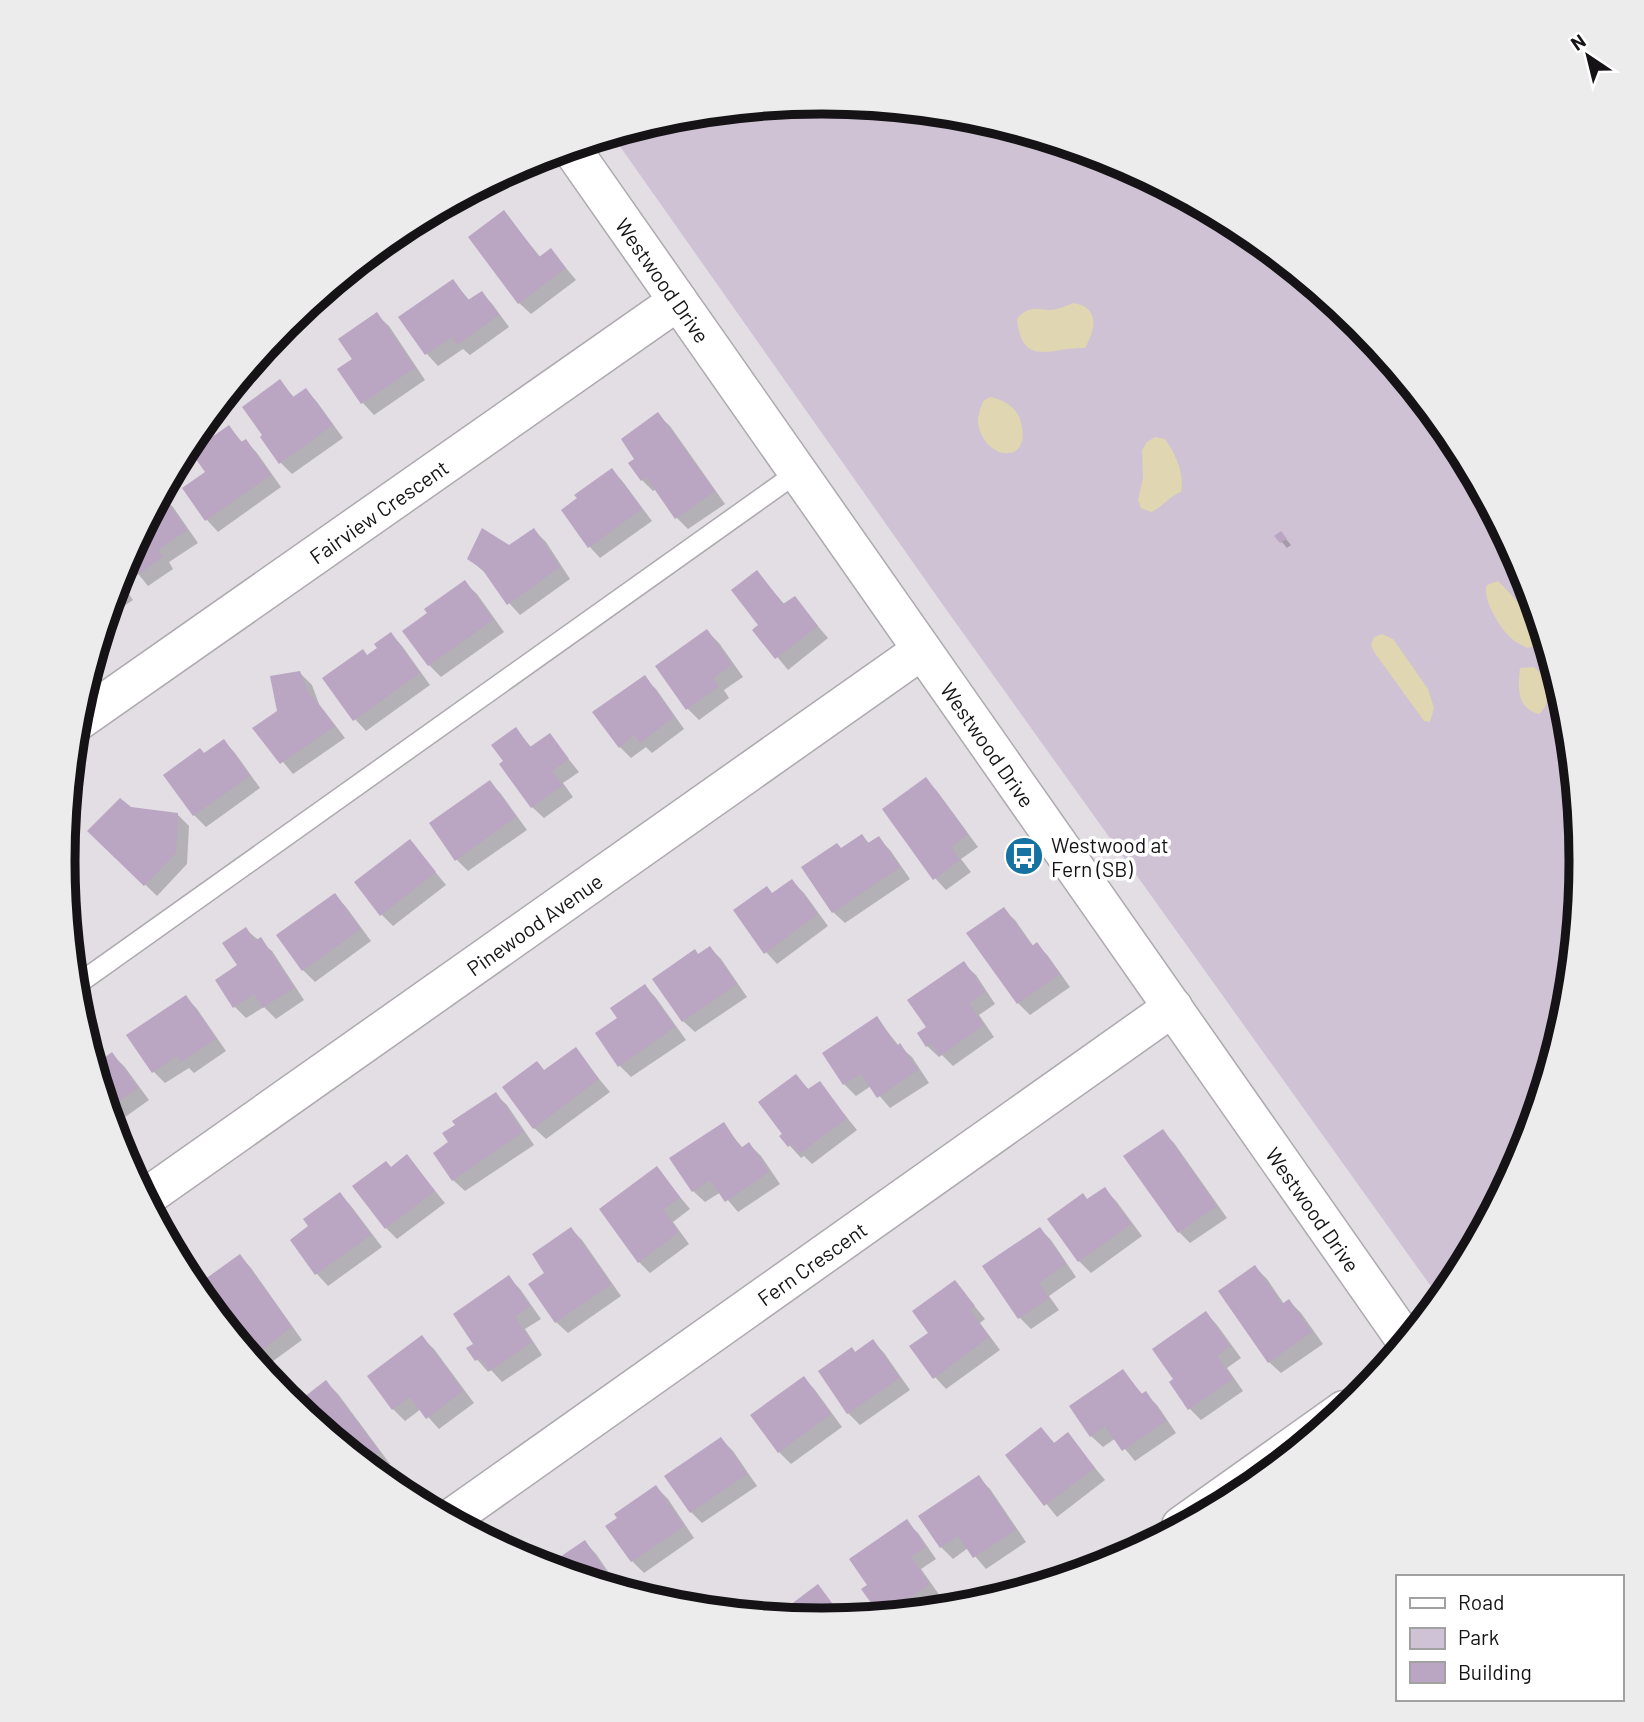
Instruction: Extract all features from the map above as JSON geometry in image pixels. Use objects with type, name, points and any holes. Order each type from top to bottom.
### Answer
[{"type":"street","name":"Westwood Drive","points":[[577,156],[1400,1333]]},
{"type":"street","name":"Fairview Crescent","points":[[91,712],[678,301]]},
{"type":"street","name":"Pinewood Avenue","points":[[153,1192],[922,650]]},
{"type":"street","name":"Fern Crescent","points":[[458,1513],[1173,1007]]},
{"type":"lane","points":[[85,979],[798,472]]},
{"type":"green space","points":[[822,114],[871,116],[968,129],[1062,154],[1108,171],[1195,214],[1277,269],[1350,333],[1414,406],[1443,446],[1492,531],[1529,621],[1554,715],[1567,812],[1569,861],[1567,910],[1554,1007],[1529,1101],[1492,1191],[1469,1234],[1433,1290],[943,605],[618,143],[676,129],[725,121]]},
{"type":"sand","points":[[1073,303],[1082,305],[1092,314],[1092,334],[1085,348],[1041,352],[1025,345],[1017,319],[1024,312],[1032,309],[1053,310]]},
{"type":"sand","points":[[990,397],[1008,404],[1020,419],[1023,434],[1021,445],[1015,451],[998,451],[982,436],[978,423],[979,415],[983,401]]},
{"type":"sand","points":[[1155,437],[1165,439],[1172,451],[1182,485],[1181,492],[1151,512],[1141,508],[1138,500],[1143,478],[1142,450],[1147,442]]},
{"type":"sand","points":[[1498,581],[1517,602],[1527,615],[1536,646],[1527,648],[1508,635],[1489,605],[1487,585]]},
{"type":"sand","points":[[1382,634],[1393,639],[1428,689],[1434,708],[1430,722],[1424,721],[1374,652],[1371,645],[1374,637]]},
{"type":"sand","points":[[1534,667],[1543,677],[1548,690],[1547,702],[1539,714],[1531,711],[1522,702],[1519,689],[1520,668]]},
{"type":"building","points":[[504,210],[539,257],[551,248],[566,268],[518,304],[468,237]]},
{"type":"building","points":[[453,279],[468,300],[482,291],[499,315],[457,345],[452,337],[425,355],[398,317]]},
{"type":"building","points":[[377,312],[415,368],[361,404],[337,369],[352,359],[338,339]]},
{"type":"building","points":[[280,379],[293,397],[306,388],[333,425],[279,464],[242,407]]},
{"type":"building","points":[[658,412],[715,491],[675,519],[646,477],[641,481],[628,463],[634,459],[621,439]]},
{"type":"building","points":[[229,425],[241,442],[246,439],[271,475],[205,521],[182,488],[205,472],[194,457],[203,444]]},
{"type":"building","points":[[612,468],[642,509],[588,548],[561,510],[577,498],[574,495]]},
{"type":"building","points":[[168,502],[187,530],[158,550],[163,557],[136,576],[133,572]]},
{"type":"building","points":[[482,528],[509,545],[534,528],[560,567],[507,605],[482,569],[467,559]]},
{"type":"building","points":[[1281,531],[1287,539],[1280,543],[1274,536]]},
{"type":"building","points":[[757,570],[783,604],[795,596],[818,626],[775,659],[752,630],[758,625],[731,590]]},
{"type":"building","points":[[465,580],[493,620],[428,666],[402,631],[427,613],[424,609]]},
{"type":"building","points":[[707,629],[732,665],[713,678],[719,686],[686,710],[655,666]]},
{"type":"building","points":[[391,632],[420,673],[353,721],[322,678],[363,649],[367,655],[377,648],[374,644]]},
{"type":"building","points":[[300,671],[307,690],[335,726],[280,764],[252,728],[277,711],[270,676]]},
{"type":"building","points":[[645,675],[674,717],[640,743],[634,735],[619,748],[592,712]]},
{"type":"building","points":[[516,727],[530,747],[550,733],[569,759],[552,771],[563,785],[531,808],[499,764],[503,761],[491,745]]},
{"type":"building","points":[[224,739],[250,776],[193,816],[163,775],[200,748],[204,753]]},
{"type":"building","points":[[926,777],[968,834],[951,847],[960,860],[933,880],[882,809]]},
{"type":"building","points":[[490,780],[516,817],[455,861],[429,823]]},
{"type":"building","points":[[120,798],[131,807],[178,813],[176,853],[144,886],[87,831]]},
{"type":"building","points":[[862,834],[868,843],[879,836],[900,867],[832,913],[801,867],[837,843],[841,848]]},
{"type":"building","points":[[410,839],[436,872],[380,916],[354,882]]},
{"type":"building","points":[[792,879],[818,914],[764,954],[733,910],[767,886],[772,893]]},
{"type":"building","points":[[335,893],[361,929],[302,971],[276,935]]},
{"type":"building","points":[[1004,907],[1032,946],[1037,942],[1060,974],[1017,1004],[966,933]]},
{"type":"building","points":[[246,927],[255,941],[261,937],[294,988],[263,1008],[254,994],[233,1008],[215,980],[237,965],[222,943]]},
{"type":"building","points":[[710,946],[737,984],[682,1022],[652,979],[695,949],[698,954]]},
{"type":"building","points":[[964,961],[985,992],[969,1003],[984,1025],[940,1056],[931,1043],[926,1047],[917,1033],[926,1027],[907,1000]]},
{"type":"building","points":[[645,984],[675,1027],[618,1067],[595,1033],[617,1018],[610,1008]]},
{"type":"building","points":[[186,995],[216,1039],[181,1062],[177,1056],[152,1073],[126,1035]]},
{"type":"building","points":[[877,1016],[897,1046],[900,1043],[918,1070],[877,1098],[861,1074],[843,1085],[822,1053]]},
{"type":"building","points":[[576,1047],[599,1079],[533,1129],[502,1087],[537,1061],[544,1070]]},
{"type":"building","points":[[112,1052],[138,1088],[116,1104],[115,1101],[103,1059]]},
{"type":"building","points":[[796,1074],[808,1089],[820,1081],[847,1118],[799,1154],[792,1144],[788,1147],[779,1136],[782,1134],[758,1102]]},
{"type":"building","points":[[496,1092],[523,1132],[452,1181],[433,1153],[448,1142],[442,1133],[455,1125],[452,1121]]},
{"type":"building","points":[[724,1122],[741,1148],[749,1142],[769,1172],[725,1202],[710,1180],[692,1192],[669,1158]]},
{"type":"building","points":[[1163,1129],[1217,1206],[1178,1233],[1123,1156]]},
{"type":"building","points":[[407,1154],[435,1191],[385,1229],[352,1186],[386,1161],[391,1167]]},
{"type":"building","points":[[657,1166],[680,1197],[663,1210],[679,1232],[638,1263],[599,1209]]},
{"type":"building","points":[[1105,1187],[1131,1224],[1078,1262],[1047,1219],[1083,1193],[1087,1199]]},
{"type":"building","points":[[340,1192],[371,1235],[315,1275],[290,1240],[308,1226],[303,1219]]},
{"type":"building","points":[[571,1227],[611,1284],[555,1323],[528,1284],[544,1273],[532,1254]]},
{"type":"building","points":[[1040,1227],[1066,1264],[1039,1283],[1049,1298],[1018,1319],[982,1266]]},
{"type":"building","points":[[240,1254],[292,1327],[260,1351],[204,1280]]},
{"type":"building","points":[[1255,1265],[1282,1304],[1289,1299],[1312,1332],[1268,1363],[1218,1291]]},
{"type":"building","points":[[509,1275],[530,1306],[515,1317],[532,1342],[490,1371],[480,1358],[475,1361],[466,1348],[473,1344],[453,1314]]},
{"type":"building","points":[[955,1280],[975,1306],[970,1310],[989,1337],[933,1379],[909,1346],[928,1333],[912,1311]]},
{"type":"building","points":[[1206,1311],[1230,1346],[1217,1356],[1233,1379],[1188,1410],[1169,1382],[1173,1379],[1152,1349]]},
{"type":"building","points":[[422,1335],[463,1391],[426,1419],[410,1397],[392,1410],[367,1376]]},
{"type":"building","points":[[873,1339],[900,1378],[847,1414],[818,1371],[852,1347],[855,1352]]},
{"type":"building","points":[[1123,1369],[1141,1394],[1146,1391],[1166,1421],[1122,1451],[1105,1426],[1090,1437],[1069,1406]]},
{"type":"building","points":[[804,1376],[831,1414],[778,1453],[750,1415]]},
{"type":"building","points":[[326,1380],[379,1451],[372,1456],[303,1398]]},
{"type":"building","points":[[1041,1427],[1054,1443],[1068,1432],[1095,1468],[1044,1506],[1005,1455]]},
{"type":"building","points":[[721,1437],[747,1474],[690,1513],[664,1476]]},
{"type":"building","points":[[979,1475],[1016,1530],[973,1558],[958,1536],[940,1548],[918,1516]]},
{"type":"building","points":[[656,1485],[684,1526],[631,1562],[605,1526],[617,1518],[614,1514]]},
{"type":"building","points":[[907,1519],[926,1547],[911,1557],[930,1584],[903,1603],[873,1606],[861,1589],[867,1585],[849,1559]]},
{"type":"building","points":[[585,1540],[609,1576],[582,1568],[557,1559]]},
{"type":"building","points":[[818,1584],[835,1607],[822,1608],[788,1607]]},
{"type":"place","name":"Westwood at Fern (SB)","points":[[1024,856]]}]
